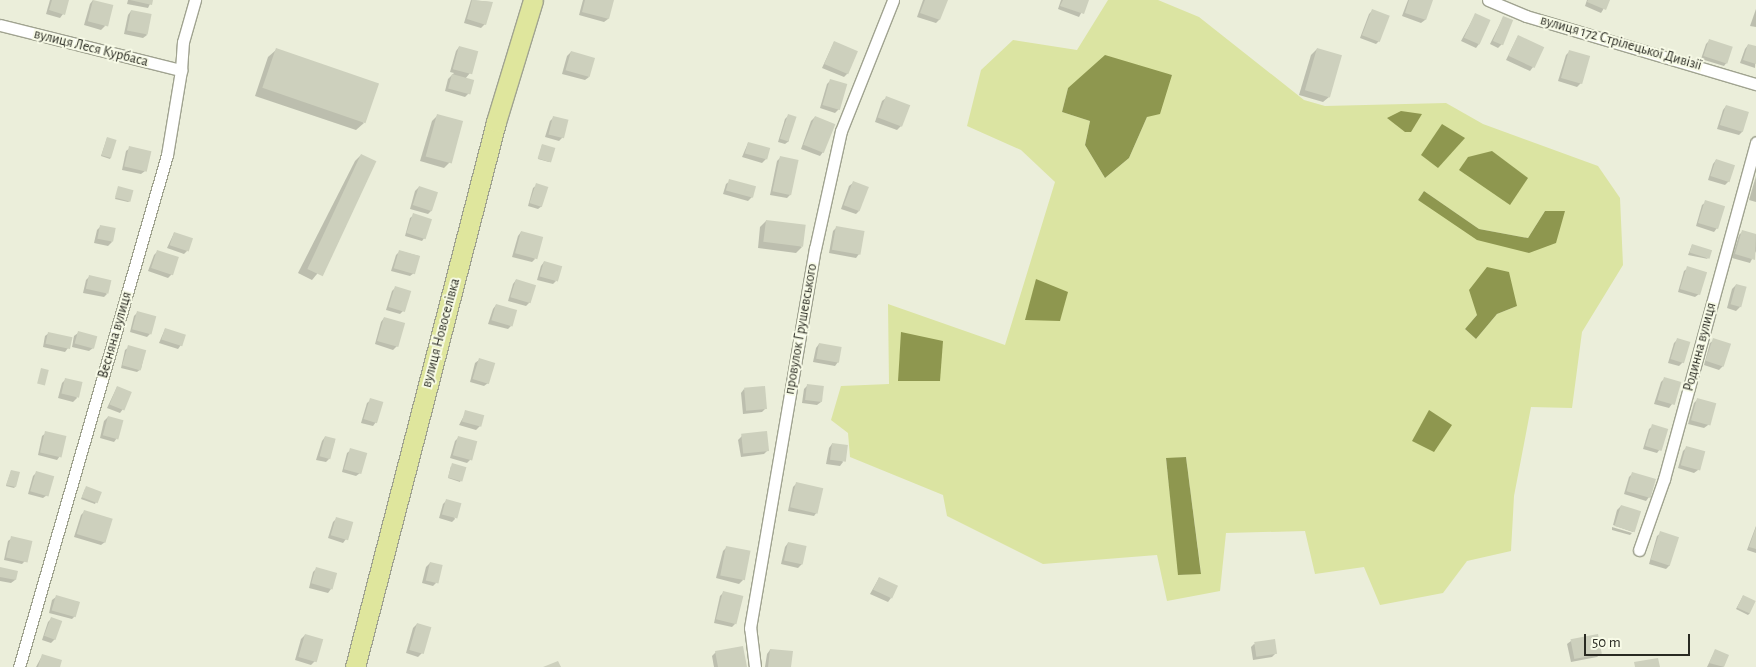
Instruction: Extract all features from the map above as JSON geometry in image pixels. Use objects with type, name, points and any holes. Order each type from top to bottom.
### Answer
[{"type":"main road","name":"вулиця Новоселівка","points":[[354,667],[496,122],[533,0]]},
{"type":"street","name":"Весняна вулиця","points":[[19,667],[167,154],[181,70],[183,42],[194,0]]},
{"type":"street","name":"провулок Грушевського","points":[[755,667],[750,628],[815,250],[842,131],[894,0]]},
{"type":"street","name":"вулиця 172 Стрілецької Дивізії","points":[[1488,0],[1526,16],[1756,84]]},
{"type":"street","name":"вулиця Леся Курбаса","points":[[0,25],[181,70]]},
{"type":"street","name":"Родинна вулиця","points":[[1639,550],[1664,479],[1756,142]]},
{"type":"shaded area","points":[[1108,0],[1158,0],[1199,17],[1304,100],[1325,106],[1446,103],[1483,124],[1598,166],[1620,198],[1623,265],[1582,332],[1572,408],[1531,407],[1514,496],[1511,551],[1467,561],[1443,593],[1380,605],[1364,567],[1315,574],[1305,531],[1226,533],[1220,591],[1167,601],[1157,555],[1043,564],[947,516],[943,495],[850,457],[848,433],[831,420],[841,386],[889,384],[888,304],[1005,345],[1055,182],[1021,150],[967,126],[981,70],[1013,40],[1077,50]],"holes":[[[1154,72],[1172,75],[1147,117],[1129,158],[1105,178],[1085,145],[1090,121],[1062,112],[1068,88]],[[1424,191],[1479,229],[1528,238],[1545,211],[1565,211],[1529,253],[1418,200]],[[1517,306],[1497,314],[1476,339],[1465,329],[1477,315]],[[1186,457],[1201,573],[1179,575],[1166,459]]]},
{"type":"shaded area","points":[[1105,55],[1172,75],[1160,114],[1147,117],[1129,158],[1105,178],[1085,145],[1090,121],[1062,112],[1068,88]]},
{"type":"shaded area","points":[[1401,111],[1422,114],[1411,132],[1405,132],[1387,118]]},
{"type":"shaded area","points":[[1442,124],[1465,138],[1438,168],[1421,155]]},
{"type":"shaded area","points":[[1492,151],[1528,178],[1510,205],[1459,170],[1468,157]]},
{"type":"shaded area","points":[[1424,191],[1479,229],[1528,238],[1545,211],[1565,211],[1556,243],[1529,253],[1477,240],[1418,200]]},
{"type":"shaded area","points":[[1487,267],[1509,272],[1517,306],[1497,314],[1476,339],[1465,329],[1477,315],[1469,290]]},
{"type":"shaded area","points":[[1036,279],[1068,292],[1060,321],[1025,320]]},
{"type":"shaded area","points":[[901,332],[943,341],[940,381],[898,381]]},
{"type":"shaded area","points":[[1429,410],[1452,425],[1434,452],[1412,441]]},
{"type":"shaded area","points":[[1186,457],[1201,574],[1178,575],[1166,458]]},
{"type":"building","points":[[52,0],[69,0],[65,15],[49,10]]},
{"type":"building","points":[[93,0],[113,5],[108,26],[88,21]]},
{"type":"building","points":[[130,0],[153,0],[152,5]]},
{"type":"building","points":[[472,0],[493,2],[486,25],[467,19]]},
{"type":"building","points":[[585,0],[614,0],[609,19],[582,12]]},
{"type":"building","points":[[925,0],[948,0],[940,20],[920,13]]},
{"type":"building","points":[[1063,0],[1089,0],[1084,14],[1060,6]]},
{"type":"building","points":[[1409,0],[1433,0],[1426,20],[1405,13]]},
{"type":"building","points":[[1588,0],[1610,0],[1606,10],[1587,2]]},
{"type":"building","points":[[1372,9],[1390,16],[1380,42],[1362,35]]},
{"type":"building","points":[[131,10],[152,14],[148,35],[127,31]]},
{"type":"building","points":[[1475,13],[1491,20],[1480,45],[1464,38]]},
{"type":"building","points":[[1503,16],[1513,20],[1503,45],[1493,41]]},
{"type":"building","points":[[1518,35],[1544,47],[1535,68],[1508,56]]},
{"type":"building","points":[[1709,39],[1733,47],[1727,64],[1703,56]]},
{"type":"building","points":[[834,41],[858,51],[848,74],[824,64]]},
{"type":"building","points":[[1748,44],[1756,46],[1756,64],[1743,60]]},
{"type":"building","points":[[459,46],[478,51],[472,74],[453,69]]},
{"type":"building","points":[[276,48],[379,83],[365,123],[262,88]]},
{"type":"building","points":[[1317,48],[1342,55],[1330,97],[1305,90]]},
{"type":"building","points":[[1569,50],[1590,56],[1582,84],[1561,78]]},
{"type":"building","points":[[571,51],[595,58],[590,77],[565,70]]},
{"type":"building","points":[[452,74],[474,80],[470,94],[448,88]]},
{"type":"building","points":[[830,79],[847,84],[840,110],[823,105]]},
{"type":"building","points":[[886,96],[910,105],[902,127],[878,117]]},
{"type":"building","points":[[1726,105],[1749,112],[1743,132],[1720,125]]},
{"type":"building","points":[[437,114],[463,121],[452,163],[426,157]]},
{"type":"building","points":[[788,114],[797,117],[789,142],[780,139]]},
{"type":"building","points":[[553,116],[569,120],[564,138],[548,134]]},
{"type":"building","points":[[815,116],[835,124],[824,153],[803,145]]},
{"type":"building","points":[[107,137],[117,140],[111,158],[101,155]]},
{"type":"building","points":[[748,142],[770,148],[767,160],[745,154]]},
{"type":"building","points":[[542,144],[555,148],[551,162],[538,158]]},
{"type":"building","points":[[129,146],[151,151],[147,172],[124,166]]},
{"type":"building","points":[[361,154],[376,161],[323,276],[307,269]]},
{"type":"building","points":[[780,156],[799,160],[791,195],[773,191]]},
{"type":"building","points":[[1716,159],[1735,165],[1729,182],[1710,176]]},
{"type":"building","points":[[729,179],[756,186],[753,198],[726,191]]},
{"type":"building","points":[[853,181],[869,187],[860,211],[844,205]]},
{"type":"building","points":[[536,183],[548,187],[542,207],[530,203]]},
{"type":"building","points":[[118,186],[133,190],[130,202],[115,198]]},
{"type":"building","points":[[419,186],[438,192],[432,211],[413,205]]},
{"type":"building","points":[[1705,200],[1725,206],[1718,229],[1698,223]]},
{"type":"building","points":[[413,213],[432,219],[426,239],[407,233]]},
{"type":"building","points":[[766,220],[806,225],[803,247],[763,242]]},
{"type":"building","points":[[100,225],[116,228],[113,242],[97,239]]},
{"type":"building","points":[[836,226],[865,231],[860,255],[832,250]]},
{"type":"building","points":[[1742,230],[1756,234],[1755,260],[1735,254]]},
{"type":"building","points":[[521,231],[543,237],[537,259],[515,253]]},
{"type":"building","points":[[174,232],[193,238],[189,251],[170,245]]},
{"type":"building","points":[[1692,244],[1712,250],[1709,259],[1689,253]]},
{"type":"building","points":[[157,250],[179,257],[173,275],[151,268]]},
{"type":"building","points":[[399,250],[420,256],[415,274],[394,268]]},
{"type":"building","points":[[544,261],[562,266],[558,282],[540,276]]},
{"type":"building","points":[[1687,266],[1707,272],[1700,295],[1680,289]]},
{"type":"building","points":[[89,275],[111,280],[108,294],[86,289]]},
{"type":"building","points":[[516,279],[536,285],[531,303],[510,297]]},
{"type":"building","points":[[1736,284],[1747,287],[1741,307],[1731,304]]},
{"type":"building","points":[[395,286],[411,291],[405,312],[389,307]]},
{"type":"building","points":[[496,304],[517,310],[512,326],[491,320]]},
{"type":"building","points":[[137,311],[156,316],[151,335],[132,329]]},
{"type":"building","points":[[384,317],[405,323],[398,347],[377,341]]},
{"type":"building","points":[[165,328],[186,335],[182,346],[161,339]]},
{"type":"building","points":[[78,331],[97,336],[94,349],[75,344]]},
{"type":"building","points":[[48,332],[72,337],[70,349],[46,344]]},
{"type":"building","points":[[1677,338],[1690,342],[1684,363],[1671,359]]},
{"type":"building","points":[[1713,338],[1731,344],[1724,367],[1706,361]]},
{"type":"building","points":[[819,343],[842,347],[839,363],[816,359]]},
{"type":"building","points":[[128,345],[146,350],[140,370],[122,365]]},
{"type":"building","points":[[479,358],[495,363],[489,384],[473,379]]},
{"type":"building","points":[[41,368],[49,370],[45,385],[37,384]]},
{"type":"building","points":[[1664,377],[1681,382],[1675,405],[1657,400]]},
{"type":"building","points":[[65,378],[83,382],[79,398],[61,394]]},
{"type":"building","points":[[807,384],[824,386],[822,402],[805,400]]},
{"type":"building","points":[[117,386],[132,392],[124,411],[110,405]]},
{"type":"building","points":[[765,386],[767,409],[746,411],[744,388]]},
{"type":"building","points":[[370,398],[383,402],[377,423],[364,419]]},
{"type":"building","points":[[1697,398],[1716,403],[1710,425],[1691,420]]},
{"type":"building","points":[[465,410],[484,415],[481,427],[462,422]]},
{"type":"building","points":[[108,416],[123,420],[118,439],[103,435]]},
{"type":"building","points":[[1652,424],[1668,429],[1662,451],[1645,446]]},
{"type":"building","points":[[45,431],[66,436],[61,457],[40,452]]},
{"type":"building","points":[[767,431],[769,451],[743,454],[741,434]]},
{"type":"building","points":[[325,436],[336,439],[330,459],[320,456]]},
{"type":"building","points":[[458,436],[477,441],[472,460],[453,455]]},
{"type":"building","points":[[832,443],[848,445],[846,462],[830,460]]},
{"type":"building","points":[[1686,446],[1705,451],[1700,470],[1681,465]]},
{"type":"building","points":[[350,448],[367,453],[361,474],[344,469]]},
{"type":"building","points":[[452,463],[466,467],[462,482],[448,477]]},
{"type":"building","points":[[11,470],[20,472],[16,487],[6,485]]},
{"type":"building","points":[[36,471],[54,476],[48,496],[30,491]]},
{"type":"building","points":[[1632,472],[1656,479],[1651,498],[1626,491]]},
{"type":"building","points":[[796,482],[823,488],[817,514],[790,507]]},
{"type":"building","points":[[86,486],[102,492],[98,503],[82,497]]},
{"type":"building","points":[[446,499],[461,503],[457,519],[442,514]]},
{"type":"building","points":[[1621,505],[1641,511],[1635,532],[1615,526]]},
{"type":"building","points":[[84,510],[113,519],[105,543],[77,534]]},
{"type":"building","points":[[336,517],[353,522],[348,540],[331,535]]},
{"type":"building","points":[[1756,527],[1756,549],[1749,547]]},
{"type":"building","points":[[1660,531],[1679,537],[1670,566],[1651,560]]},
{"type":"building","points":[[11,536],[32,541],[27,562],[6,557]]},
{"type":"building","points":[[788,542],[807,546],[803,565],[784,561]]},
{"type":"building","points":[[726,546],[751,551],[745,580],[720,575]]},
{"type":"building","points":[[430,562],[443,565],[438,583],[426,581]]},
{"type":"building","points":[[0,567],[18,571],[16,580],[0,577]]},
{"type":"building","points":[[316,567],[337,573],[332,589],[311,583]]},
{"type":"building","points":[[879,577],[898,586],[892,599],[873,590]]},
{"type":"building","points":[[723,591],[743,596],[736,624],[716,619]]},
{"type":"building","points":[[56,595],[80,602],[76,617],[52,610]]},
{"type":"building","points":[[1743,595],[1756,601],[1750,614],[1737,608]]},
{"type":"building","points":[[51,617],[62,621],[55,640],[44,636]]},
{"type":"building","points":[[417,623],[431,627],[424,654],[409,650]]},
{"type":"building","points":[[305,634],[323,639],[317,662],[298,657]]},
{"type":"building","points":[[1598,634],[1602,654],[1574,659],[1571,639]]},
{"type":"building","points":[[1275,639],[1277,654],[1256,657],[1254,642]]},
{"type":"building","points":[[743,646],[747,667],[718,667],[715,651]]},
{"type":"building","points":[[770,649],[793,651],[791,667],[768,667]]},
{"type":"building","points":[[1715,649],[1729,655],[1724,667],[1709,663]]},
{"type":"building","points":[[42,654],[62,660],[60,667],[38,667]]},
{"type":"building","points":[[1658,658],[1660,667],[1635,667],[1634,662]]},
{"type":"building","points":[[558,661],[561,667],[543,667]]}]
